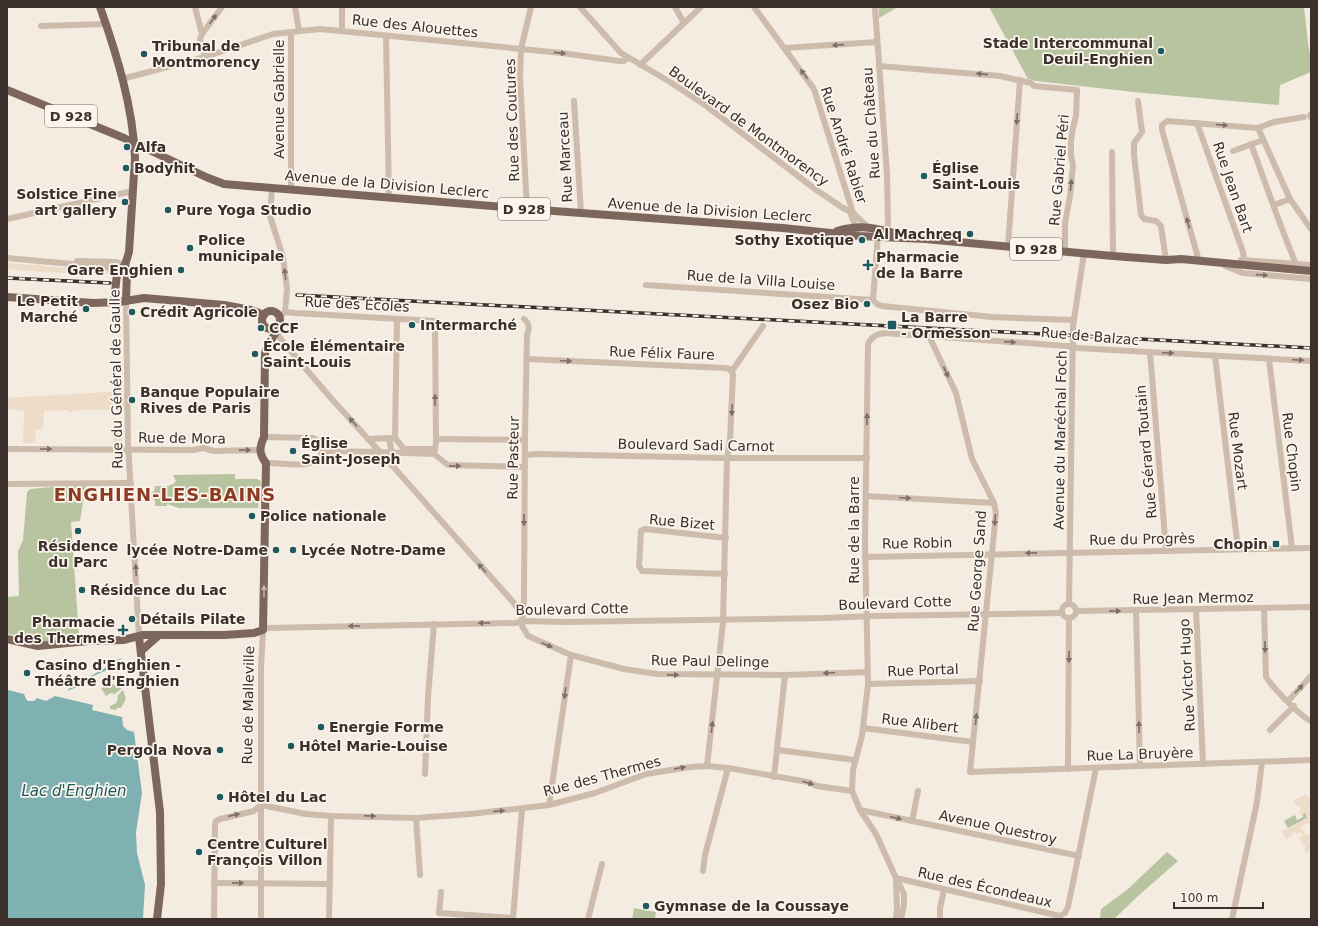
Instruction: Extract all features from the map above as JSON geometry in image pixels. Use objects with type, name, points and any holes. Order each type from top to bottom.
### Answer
[{"type":"main road","name":"Rue du Général de Gaulle","points":[[100,7],[122,79],[134,143],[133,191],[129,252],[117,274],[114,302]]},
{"type":"main road","name":"Avenue de la Division Leclerc","points":[[7,90],[59,110],[224,184],[831,232],[859,236],[883,235],[1008,246]]},
{"type":"main road","name":"Avenue de la Division Leclerc","points":[[831,232],[853,225],[878,228],[883,235]]},
{"type":"main road","name":"D 928","points":[[1008,246],[1166,260]]},
{"type":"main road","points":[[1166,260],[1225,264],[1242,262],[1311,271]]},
{"type":"main road","points":[[1181,262],[1199,261],[1225,264]]},
{"type":"main road","name":"Rue du Général de Gaulle","points":[[123,264],[127,271],[126,301]]},
{"type":"main road","points":[[126,289],[144,298]]},
{"type":"main road","points":[[7,297],[93,303],[126,301],[144,298],[224,305],[251,310],[264,316]]},
{"type":"main road","points":[[260,450],[264,437],[265,353],[282,315],[272,311],[268,312],[262,321],[265,326],[275,330]]},
{"type":"main road","name":"Rue de Malleville","points":[[260,450],[262,458],[266,463],[263,630]]},
{"type":"main road","name":"Boulevard Cotte","points":[[139,637],[144,639],[158,636],[254,634],[263,630]]},
{"type":"main road","points":[[7,635],[26,640],[44,642],[131,634],[139,637]]},
{"type":"main road","points":[[141,653],[158,636]]},
{"type":"main road","points":[[7,639],[38,646],[88,641],[123,640],[139,637]]},
{"type":"main road","points":[[139,637],[160,812],[161,884],[157,919]]},
{"type":"main road","points":[[123,640],[134,645],[141,653]]},
{"type":"street","points":[[195,7],[202,34]]},
{"type":"street","points":[[205,57],[200,39],[222,7]]},
{"type":"street","points":[[295,7],[300,30]]},
{"type":"street","points":[[342,7],[342,30]]},
{"type":"street","name":"Rue des Coutures","points":[[527,209],[520,76],[521,49],[531,7]]},
{"type":"street","name":"Boulevard de Montmorency","points":[[580,7],[617,49],[628,58],[670,82],[705,105],[815,188],[852,213],[868,227]]},
{"type":"street","points":[[674,7],[684,24]]},
{"type":"street","points":[[640,65],[701,7]]},
{"type":"street","name":"Rue André Rabier","points":[[754,7],[814,89],[852,213],[853,225],[859,236]]},
{"type":"street","name":"Rue du Château","points":[[873,300],[883,235],[888,214],[875,7]]},
{"type":"street","points":[[41,26],[106,24]]},
{"type":"street","name":"Rue des Alouettes","points":[[122,79],[205,57],[273,34],[320,29],[521,49],[619,61],[624,61],[628,58]]},
{"type":"street","name":"Avenue Gabrielle","points":[[291,32],[291,190]]},
{"type":"street","points":[[386,36],[389,198]]},
{"type":"street","points":[[785,48],[877,42]]},
{"type":"street","points":[[879,66],[1000,76],[1020,80],[1008,246]]},
{"type":"street","name":"Rue Gabriel Péri","points":[[1020,80],[1034,86],[1077,90],[1076,116],[1073,128],[1071,156],[1073,166],[1070,196],[1065,222],[1065,251]]},
{"type":"street","name":"Rue Marceau","points":[[574,101],[581,213]]},
{"type":"street","points":[[1138,101],[1142,132],[1134,143],[1134,155],[1141,215],[1144,220],[1156,221],[1159,223],[1166,260]]},
{"type":"street","points":[[1199,261],[1162,127],[1163,123],[1167,121],[1258,128],[1274,122],[1308,117]]},
{"type":"street","name":"Rue Jean Bart","points":[[1197,123],[1243,252],[1242,262]]},
{"type":"street","points":[[1258,128],[1290,199],[1311,230]]},
{"type":"street","points":[[1233,151],[1263,140]]},
{"type":"street","points":[[1251,144],[1281,228],[1296,264]]},
{"type":"street","points":[[1112,152],[1113,256]]},
{"type":"street","points":[[272,188],[270,216],[283,257],[287,289],[282,315]]},
{"type":"street","points":[[7,219],[133,191]]},
{"type":"street","points":[[1274,205],[1290,199]]},
{"type":"street","name":"Avenue du Maréchal Foch","points":[[1069,604],[1074,320],[1084,253]]},
{"type":"street","points":[[7,258],[108,268],[112,269],[117,274]]},
{"type":"street","points":[[46,262],[80,261],[116,262],[123,264]]},
{"type":"street","points":[[1242,262],[1311,265]]},
{"type":"street","points":[[77,264],[123,264]]},
{"type":"street","points":[[1225,264],[1242,274],[1311,279]]},
{"type":"street","name":"Rue de la Villa Louise","points":[[646,285],[873,300],[882,306],[992,318],[1074,320]]},
{"type":"street","name":"Rue du Général de Gaulle","points":[[126,301],[128,449],[139,637]]},
{"type":"street","name":"Rue des Écoles","points":[[282,315],[435,321],[436,439]]},
{"type":"street","points":[[390,463],[392,453],[397,319]]},
{"type":"street","name":"Rue Pasteur","points":[[523,621],[528,325],[524,320]]},
{"type":"street","points":[[732,371],[763,326]]},
{"type":"street","name":"Rue Paul Delinge","points":[[275,330],[288,348],[370,440],[404,481],[513,602],[520,612],[523,621],[522,626],[528,636],[571,655],[624,669],[657,674],[785,675],[868,672]]},
{"type":"street","name":"Rue de Balzac","points":[[870,340],[872,337],[879,334],[929,336],[1073,347],[1311,361]]},
{"type":"street","name":"Rue George Sand","points":[[929,336],[956,394],[972,459],[994,502],[996,513],[970,772]]},
{"type":"street","name":"Rue de la Barre","points":[[852,791],[852,780],[855,760],[863,728],[868,684],[866,616],[866,458],[868,344],[870,340]]},
{"type":"street","name":"Rue Gérard Toutain","points":[[1150,352],[1166,550]]},
{"type":"street","name":"Rue Mozart","points":[[1215,356],[1238,549]]},
{"type":"street","name":"Rue Chopin","points":[[1269,358],[1292,548]]},
{"type":"street","name":"Rue Félix Faure","points":[[527,359],[725,368],[732,371],[734,378],[730,440],[727,458],[723,620],[708,766]]},
{"type":"street","points":[[264,437],[313,438],[320,444],[322,451],[319,458],[313,462],[300,464],[266,463]]},
{"type":"street","points":[[365,452],[370,440],[392,438]]},
{"type":"street","points":[[392,438],[404,451]]},
{"type":"street","points":[[434,452],[436,439],[525,440]]},
{"type":"street","name":"Rue de Mora","points":[[7,449],[193,450],[203,448],[214,451],[260,450]]},
{"type":"street","points":[[322,451],[392,453],[404,451],[434,452],[448,466],[525,467]]},
{"type":"street","name":"Boulevard Sadi Carnot","points":[[525,455],[727,458],[866,458]]},
{"type":"street","points":[[7,484],[131,483]]},
{"type":"street","points":[[866,496],[994,502]]},
{"type":"street","name":"Rue Bizet","points":[[725,574],[642,571],[639,566],[641,531],[645,529],[726,538]]},
{"type":"street","name":"Rue du Progrès","points":[[992,554],[1311,548]]},
{"type":"street","name":"Rue Robin","points":[[866,557],[992,554]]},
{"type":"street","points":[[513,602],[519,602],[524,598]]},
{"type":"street","points":[[1069,604],[1074,606],[1076,611],[1073,617],[1069,618],[1065,617],[1062,612],[1063,606],[1069,604]]},
{"type":"street","name":"Rue Jean Mermoz","points":[[1076,611],[1311,607]]},
{"type":"street","points":[[1264,608],[1266,677],[1288,701],[1311,721]]},
{"type":"street","points":[[1136,610],[1140,766]]},
{"type":"street","name":"Rue Victor Hugo","points":[[1196,610],[1203,764]]},
{"type":"street","points":[[986,614],[1062,612]]},
{"type":"street","name":"Boulevard Cotte","points":[[263,630],[268,628],[516,623],[523,621],[565,622],[723,620],[986,614]]},
{"type":"street","points":[[1068,769],[1069,618]]},
{"type":"street","points":[[425,774],[428,697],[434,624]]},
{"type":"street","name":"Rue de Malleville","points":[[261,919],[262,883],[260,794],[261,668],[263,630]]},
{"type":"street","points":[[549,805],[571,655]]},
{"type":"street","points":[[774,777],[785,675]]},
{"type":"street","points":[[1288,701],[1311,676]]},
{"type":"street","name":"Rue Portal","points":[[868,684],[980,681]]},
{"type":"street","points":[[1270,730],[1294,706]]},
{"type":"street","name":"Rue Alibert","points":[[863,728],[974,742]]},
{"type":"street","points":[[778,750],[855,760]]},
{"type":"street","name":"Rue La Bruyère","points":[[970,772],[1311,760]]},
{"type":"street","points":[[1232,919],[1257,802],[1262,762]]},
{"type":"street","name":"Rue des Thermes","points":[[261,805],[306,814],[416,818],[522,809],[549,805],[595,793],[646,774],[690,766],[728,768],[808,782],[817,786],[852,791]]},
{"type":"street","points":[[703,871],[705,855],[728,768]]},
{"type":"street","name":"Rue des Écondeaux","points":[[896,878],[1060,916],[1065,913],[1068,908],[1096,768]]},
{"type":"street","points":[[852,791],[860,810],[876,834],[904,894],[904,905],[901,919]]},
{"type":"street","points":[[912,821],[918,791]]},
{"type":"street","points":[[214,919],[216,821],[254,811],[261,805]]},
{"type":"street","points":[[441,892],[439,913],[513,918],[522,809]]},
{"type":"street","name":"Avenue Questroy","points":[[860,810],[1079,856]]},
{"type":"street","points":[[329,919],[331,816]]},
{"type":"street","points":[[416,818],[420,875]]},
{"type":"street","points":[[588,919],[602,864]]},
{"type":"street","points":[[896,878],[896,919]]},
{"type":"street","points":[[214,883],[330,884]]},
{"type":"street","points":[[940,919],[940,908],[944,890]]},
{"type":"green space","points":[[879,7],[898,7],[879,18]]},
{"type":"green space","name":"Stade Intercommunal Deuil-Enghien","points":[[989,7],[1304,7],[1311,60],[1311,72],[1280,85],[1279,105],[1143,93],[1036,81],[1028,79]]},
{"type":"green space","points":[[235,474],[235,479],[257,479],[261,481],[258,508],[179,508],[167,504],[167,506],[155,506],[155,501],[153,499],[136,500],[136,494],[151,493],[154,491],[155,486],[165,487],[173,484],[176,481],[173,475]]},
{"type":"green space","points":[[86,484],[80,521],[71,522],[79,636],[44,642],[25,640],[7,633],[7,597],[19,596],[18,551],[23,540],[27,492],[30,489]]},
{"type":"green space","points":[[112,684],[122,688],[115,694],[111,693],[106,696],[101,688]]},
{"type":"green space","points":[[123,690],[126,699],[121,708],[117,708],[117,710],[110,709],[110,706],[116,703],[118,699],[117,696]]},
{"type":"green space","points":[[1305,812],[1307,818],[1288,828],[1284,821],[1295,815],[1297,820],[1303,817]]},
{"type":"green space","points":[[1167,852],[1178,861],[1114,919],[1100,919],[1101,909],[1128,889]]},
{"type":"green space","points":[[634,908],[656,912],[655,919],[632,919]]},
{"type":"shaded area","points":[[7,263],[39,264],[42,266],[94,270],[107,269],[112,271],[110,274],[41,272],[7,269]]},
{"type":"shaded area","points":[[124,391],[125,410],[73,410],[73,412],[68,412],[67,410],[44,411],[43,429],[36,429],[35,443],[23,443],[24,411],[7,409],[7,398]]},
{"type":"shaded area","points":[[113,425],[122,425],[122,444],[111,444],[114,441]]},
{"type":"shaded area","points":[[1306,794],[1309,798],[1311,797],[1311,824],[1309,823],[1301,827],[1306,836],[1311,833],[1311,839],[1309,842],[1311,844],[1311,850],[1306,853],[1304,849],[1306,848],[1299,838],[1303,836],[1301,832],[1297,834],[1295,832],[1291,834],[1292,836],[1286,839],[1282,831],[1307,818],[1305,812],[1302,817],[1299,811],[1301,810],[1294,800]]},
{"type":"water","points":[[212,490],[222,490],[222,500],[212,501]]},
{"type":"water","points":[[123,658],[115,662],[105,671],[93,676],[84,684],[67,691],[71,687],[105,668],[115,660]]},
{"type":"water","name":"Lac d'Enghien","points":[[8,690],[24,694],[28,701],[34,701],[37,698],[46,701],[55,696],[93,705],[92,710],[122,717],[123,726],[127,730],[134,732],[142,793],[136,832],[137,853],[145,885],[143,919],[7,919]]},
{"type":"railway","points":[[7,278],[110,283]]},
{"type":"railway","points":[[297,295],[1311,348]]},
{"type":"place","name":"Stade Intercommunal Deuil-Enghien","points":[[1161,51]]},
{"type":"place","name":"Tribunal de Montmorency","points":[[144,54]]},
{"type":"place","name":"Alfa","points":[[127,147]]},
{"type":"place","name":"Bodyhit","points":[[126,168]]},
{"type":"place","name":"Église Saint-Louis","points":[[924,176]]},
{"type":"place","name":"Solstice Fine art gallery","points":[[125,202]]},
{"type":"place","name":"Pure Yoga Studio","points":[[168,210]]},
{"type":"place","name":"Al Machreq","points":[[970,234]]},
{"type":"place","name":"Sothy Exotique","points":[[862,240]]},
{"type":"place","name":"Police municipale","points":[[190,248]]},
{"type":"place","name":"Pharmacie de la Barre","points":[[868,265]]},
{"type":"place","name":"Gare Enghien","points":[[181,270]]},
{"type":"place","name":"Osez Bio","points":[[867,304]]},
{"type":"place","name":"Le Petit Marché","points":[[86,309]]},
{"type":"place","name":"Crédit Agricole","points":[[132,312]]},
{"type":"place","name":"Intermarché","points":[[412,325]]},
{"type":"place","name":"La Barre - Ormesson","points":[[892,325]]},
{"type":"place","name":"CCF","points":[[261,328]]},
{"type":"place","name":"École Élémentaire Saint-Louis","points":[[255,354]]},
{"type":"place","name":"Banque Populaire Rives de Paris","points":[[132,400]]},
{"type":"place","name":"Église Saint-Joseph","points":[[293,451]]},
{"type":"place","name":"Police nationale","points":[[252,516]]},
{"type":"place","name":"Résidence du Parc","points":[[78,531]]},
{"type":"place","name":"Chopin","points":[[1276,544]]},
{"type":"place","name":"lycée Notre-Dame","points":[[276,550]]},
{"type":"place","name":"Lycée Notre-Dame","points":[[293,550]]},
{"type":"place","name":"Résidence du Lac","points":[[82,590]]},
{"type":"place","name":"Détails Pilate","points":[[132,619]]},
{"type":"place","name":"Pharmacie des Thermes","points":[[123,630]]},
{"type":"place","name":"Casino d'Enghien - Théâtre d'Enghien","points":[[27,673]]},
{"type":"place","name":"Energie Forme","points":[[321,727]]},
{"type":"place","name":"Hôtel Marie-Louise","points":[[291,746]]},
{"type":"place","name":"Pergola Nova","points":[[220,750]]},
{"type":"place","name":"Hôtel du Lac","points":[[220,797]]},
{"type":"place","name":"Centre Culturel François Villon","points":[[199,852]]},
{"type":"place","name":"Gymnase de la Coussaye","points":[[646,906]]},
{"type":"district","name":"ENGHIEN-LES-BAINS","points":[[165,494]]}]
